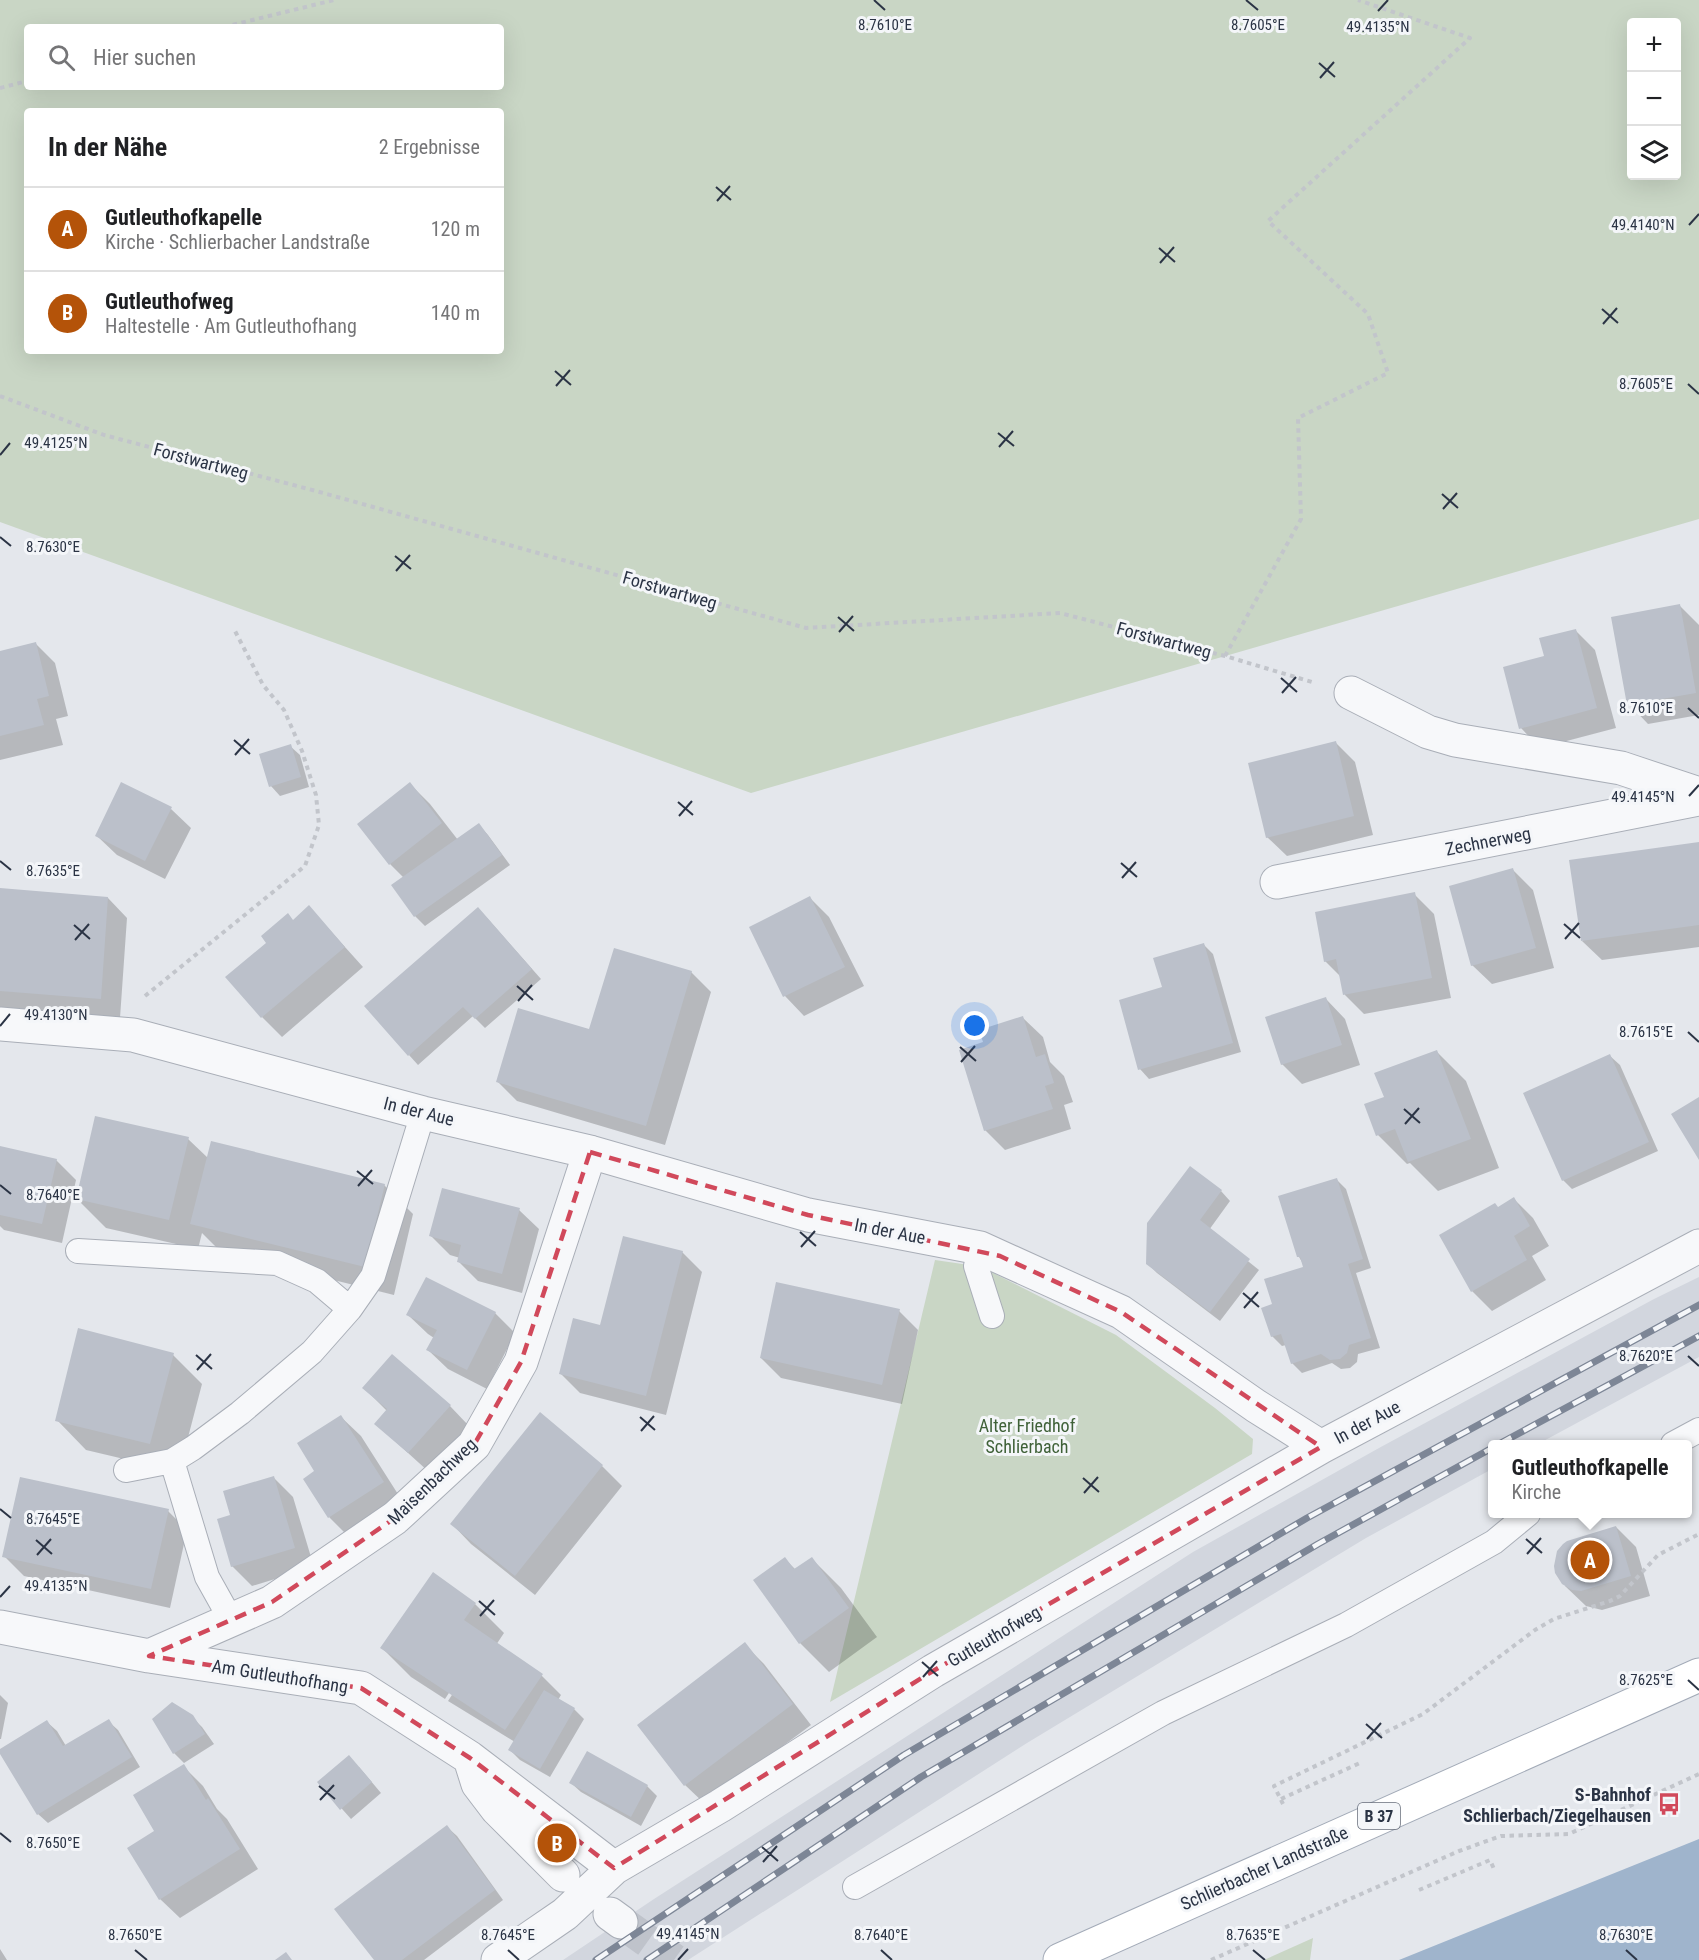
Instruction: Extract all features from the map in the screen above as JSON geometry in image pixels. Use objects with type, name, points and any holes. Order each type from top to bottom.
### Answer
[{"type":"main road","name":"Schlierbacher Landstraße","points":[[1060,1960],[1699,1675]]},
{"type":"street","points":[[1351,693],[1408,723],[1446,737],[1621,768],[1699,794]]},
{"type":"street","name":"Zechnerweg","points":[[1277,882],[1699,799]]},
{"type":"street","name":"In der Aue","points":[[0,1024],[133,1035],[423,1113],[590,1152],[808,1215],[980,1248],[1121,1312],[1256,1406],[1321,1447],[1699,1246]]},
{"type":"street","name":"Maisenbachweg","points":[[149,1656],[272,1602],[395,1518],[474,1444],[521,1362],[590,1152]]},
{"type":"street","name":"Gutleuthofweg","points":[[498,1960],[565,1914],[614,1868],[720,1806],[933,1671],[1321,1447]]},
{"type":"street","name":"Am Gutleuthofhang","points":[[0,1627],[149,1656],[361,1688],[470,1758],[614,1868]]},
{"type":"street","points":[[470,1758],[478,1784],[497,1809],[563,1875]]},
{"type":"lane","points":[[126,1470],[172,1461],[240,1413],[312,1352],[350,1309],[374,1276],[423,1113]]},
{"type":"lane","points":[[980,1248],[976,1266],[992,1316]]},
{"type":"lane","points":[[78,1251],[277,1263],[316,1281],[350,1309]]},
{"type":"lane","points":[[1680,1440],[1699,1430]]},
{"type":"lane","points":[[172,1461],[207,1577],[231,1620]]},
{"type":"lane","points":[[855,1887],[1162,1713],[1346,1625],[1494,1542],[1523,1518]]},
{"type":"path","points":[[236,24],[334,0]]},
{"type":"path","points":[[1225,656],[1301,519],[1298,418],[1388,373],[1368,314],[1268,221],[1470,38],[1358,0]]},
{"type":"path","points":[[0,88],[24,82]]},
{"type":"path","name":"Forstwartweg","points":[[0,396],[104,435],[316,491],[806,628],[1060,613],[1225,656],[1351,693]]},
{"type":"path","points":[[133,1035],[135,1010],[141,999],[305,866],[319,825],[316,795],[303,751],[284,710],[263,685],[235,631]]},
{"type":"path","points":[[1283,1804],[1274,1786],[1423,1714],[1535,1630],[1554,1619],[1620,1596],[1658,1555],[1699,1534]]},
{"type":"path","points":[[1281,1799],[1362,1762]]},
{"type":"path","points":[[1211,1960],[1460,1851],[1501,1836],[1569,1834],[1699,1774]]},
{"type":"path","points":[[1419,1890],[1490,1860],[1494,1869]]},
{"type":"highlighted area","points":[[590,1152],[808,1215],[1000,1256],[1121,1312],[1321,1447],[933,1671],[614,1868],[470,1758],[361,1688],[149,1656],[272,1602],[395,1518],[474,1445],[521,1362]]},
{"type":"shaded area","points":[[1699,1277],[1699,1357],[1545,1440],[1488,1440],[1488,1471],[1366,1538],[1027,1743],[688,1960],[563,1960],[1193,1552],[1654,1299]]},
{"type":"green space","points":[[0,0],[1699,0],[1699,519],[751,793],[0,522]]},
{"type":"green space","name":"Alter Friedhof Schlierbach","points":[[935,1260],[976,1266],[987,1270],[1116,1335],[1253,1439],[1252,1454],[830,1702]]},
{"type":"green space","points":[[1313,1938],[1310,1960],[1264,1960]]},
{"type":"water","points":[[1699,1839],[1699,1960],[1399,1960]]},
{"type":"building","points":[[1680,604],[1696,693],[1627,705],[1611,617]]},
{"type":"building","points":[[1576,629],[1597,708],[1519,729],[1503,667],[1544,656],[1539,638]]},
{"type":"building","points":[[36,642],[49,696],[37,699],[44,725],[0,736],[0,651]]},
{"type":"building","points":[[1336,741],[1354,816],[1266,838],[1248,763]]},
{"type":"building","points":[[291,744],[301,777],[269,787],[259,754]]},
{"type":"building","points":[[121,782],[172,807],[145,861],[95,836]]},
{"type":"building","points":[[410,782],[442,823],[389,865],[357,824]]},
{"type":"building","points":[[479,823],[502,855],[414,917],[391,885]]},
{"type":"building","points":[[1699,842],[1699,925],[1581,941],[1569,860]]},
{"type":"building","points":[[1513,868],[1536,948],[1471,966],[1449,886]]},
{"type":"building","points":[[0,888],[108,897],[101,999],[0,991]]},
{"type":"building","points":[[1415,892],[1432,978],[1343,995],[1336,959],[1324,962],[1315,912]]},
{"type":"building","points":[[810,896],[845,967],[783,997],[749,927]]},
{"type":"building","points":[[309,905],[345,947],[261,1018],[225,977],[266,943],[261,936],[288,913],[293,920]]},
{"type":"building","points":[[478,907],[532,969],[475,1019],[463,1007],[408,1056],[364,1006]]},
{"type":"building","points":[[1204,943],[1233,1043],[1138,1070],[1119,1000],[1162,987],[1153,958]]},
{"type":"building","points":[[614,948],[692,971],[646,1126],[496,1082],[518,1008],[589,1029]]},
{"type":"building","points":[[1326,997],[1342,1045],[1281,1065],[1265,1017]]},
{"type":"building","points":[[1023,1016],[1036,1057],[1045,1054],[1054,1083],[1045,1086],[1053,1109],[984,1131],[959,1050],[983,1042],[979,1030]]},
{"type":"building","points":[[1437,1050],[1471,1139],[1408,1162],[1395,1129],[1376,1136],[1364,1104],[1384,1097],[1374,1073]]},
{"type":"building","points":[[1610,1054],[1649,1142],[1562,1181],[1523,1093]]},
{"type":"building","points":[[1699,1097],[1699,1160],[1671,1114]]},
{"type":"building","points":[[95,1116],[189,1137],[169,1220],[76,1199]]},
{"type":"building","points":[[211,1141],[385,1184],[365,1267],[190,1224]]},
{"type":"building","points":[[0,1146],[57,1159],[42,1224],[0,1215]]},
{"type":"building","points":[[1190,1166],[1222,1190],[1200,1220],[1250,1259],[1210,1312],[1146,1264],[1147,1223]]},
{"type":"building","points":[[1337,1178],[1363,1259],[1348,1264],[1371,1338],[1349,1345],[1347,1353],[1340,1359],[1330,1360],[1321,1354],[1291,1364],[1281,1334],[1271,1337],[1261,1308],[1272,1304],[1264,1279],[1303,1267],[1300,1257],[1297,1257],[1278,1196]]},
{"type":"building","points":[[442,1188],[520,1208],[502,1274],[457,1262],[461,1245],[429,1236]]},
{"type":"building","points":[[1514,1197],[1530,1226],[1514,1236],[1527,1260],[1471,1292],[1439,1235],[1495,1203],[1498,1207]]},
{"type":"building","points":[[623,1236],[683,1251],[646,1396],[559,1374],[573,1318],[600,1325]]},
{"type":"building","points":[[426,1277],[496,1312],[467,1370],[426,1350],[437,1330],[406,1315]]},
{"type":"building","points":[[776,1282],[900,1309],[882,1385],[760,1358]]},
{"type":"building","points":[[78,1328],[174,1353],[150,1444],[55,1421]]},
{"type":"building","points":[[392,1354],[451,1405],[408,1453],[374,1424],[387,1409],[362,1388]]},
{"type":"building","points":[[540,1412],[603,1465],[515,1576],[450,1524]]},
{"type":"building","points":[[341,1415],[384,1482],[328,1518],[303,1479],[314,1471],[297,1443]]},
{"type":"building","points":[[274,1476],[295,1548],[231,1567],[217,1519],[230,1515],[223,1491]]},
{"type":"building","points":[[20,1477],[169,1509],[151,1589],[2,1557]]},
{"type":"building","points":[[1616,1526],[1631,1576],[1581,1591],[1572,1590],[1562,1584],[1555,1573],[1554,1566],[1557,1551],[1563,1544]]},
{"type":"building","points":[[785,1557],[794,1569],[812,1557],[849,1608],[799,1644],[753,1580]]},
{"type":"building","points":[[433,1572],[476,1603],[464,1620],[543,1674],[505,1730],[380,1648]]},
{"type":"building","points":[[745,1642],[793,1704],[684,1786],[637,1725]]},
{"type":"building","points":[[544,1690],[575,1708],[540,1769],[508,1750]]},
{"type":"building","points":[[172,1702],[193,1715],[205,1734],[173,1754],[152,1719]]},
{"type":"building","points":[[109,1719],[132,1757],[37,1815],[0,1754],[0,1749],[47,1720],[63,1746]]},
{"type":"building","points":[[587,1751],[648,1785],[631,1817],[569,1783]]},
{"type":"building","points":[[349,1755],[372,1782],[340,1810],[317,1782]]},
{"type":"building","points":[[184,1764],[240,1849],[159,1900],[127,1848],[154,1831],[133,1795]]},
{"type":"building","points":[[447,1825],[495,1890],[402,1960],[374,1960],[334,1909]]},
{"type":"building","points":[[286,1952],[292,1960],[275,1960]]},
{"type":"tunnel","points":[[621,1922],[674,1960]]},
{"type":"railway","points":[[596,1960],[904,1755],[1307,1518],[1699,1305]]},
{"type":"railway","points":[[1506,1440],[1699,1336]]},
{"type":"railway","points":[[647,1960],[921,1777],[1318,1544],[1488,1450]]},
{"type":"place","name":"Gutleuthofkapelle","points":[[1590,1560]]},
{"type":"place","name":"S-Bahnhof Schlierbach/Ziegelhausen","points":[[1669,1804]]},
{"type":"place","name":"Gutleuthofweg","points":[[557,1843]]}]
